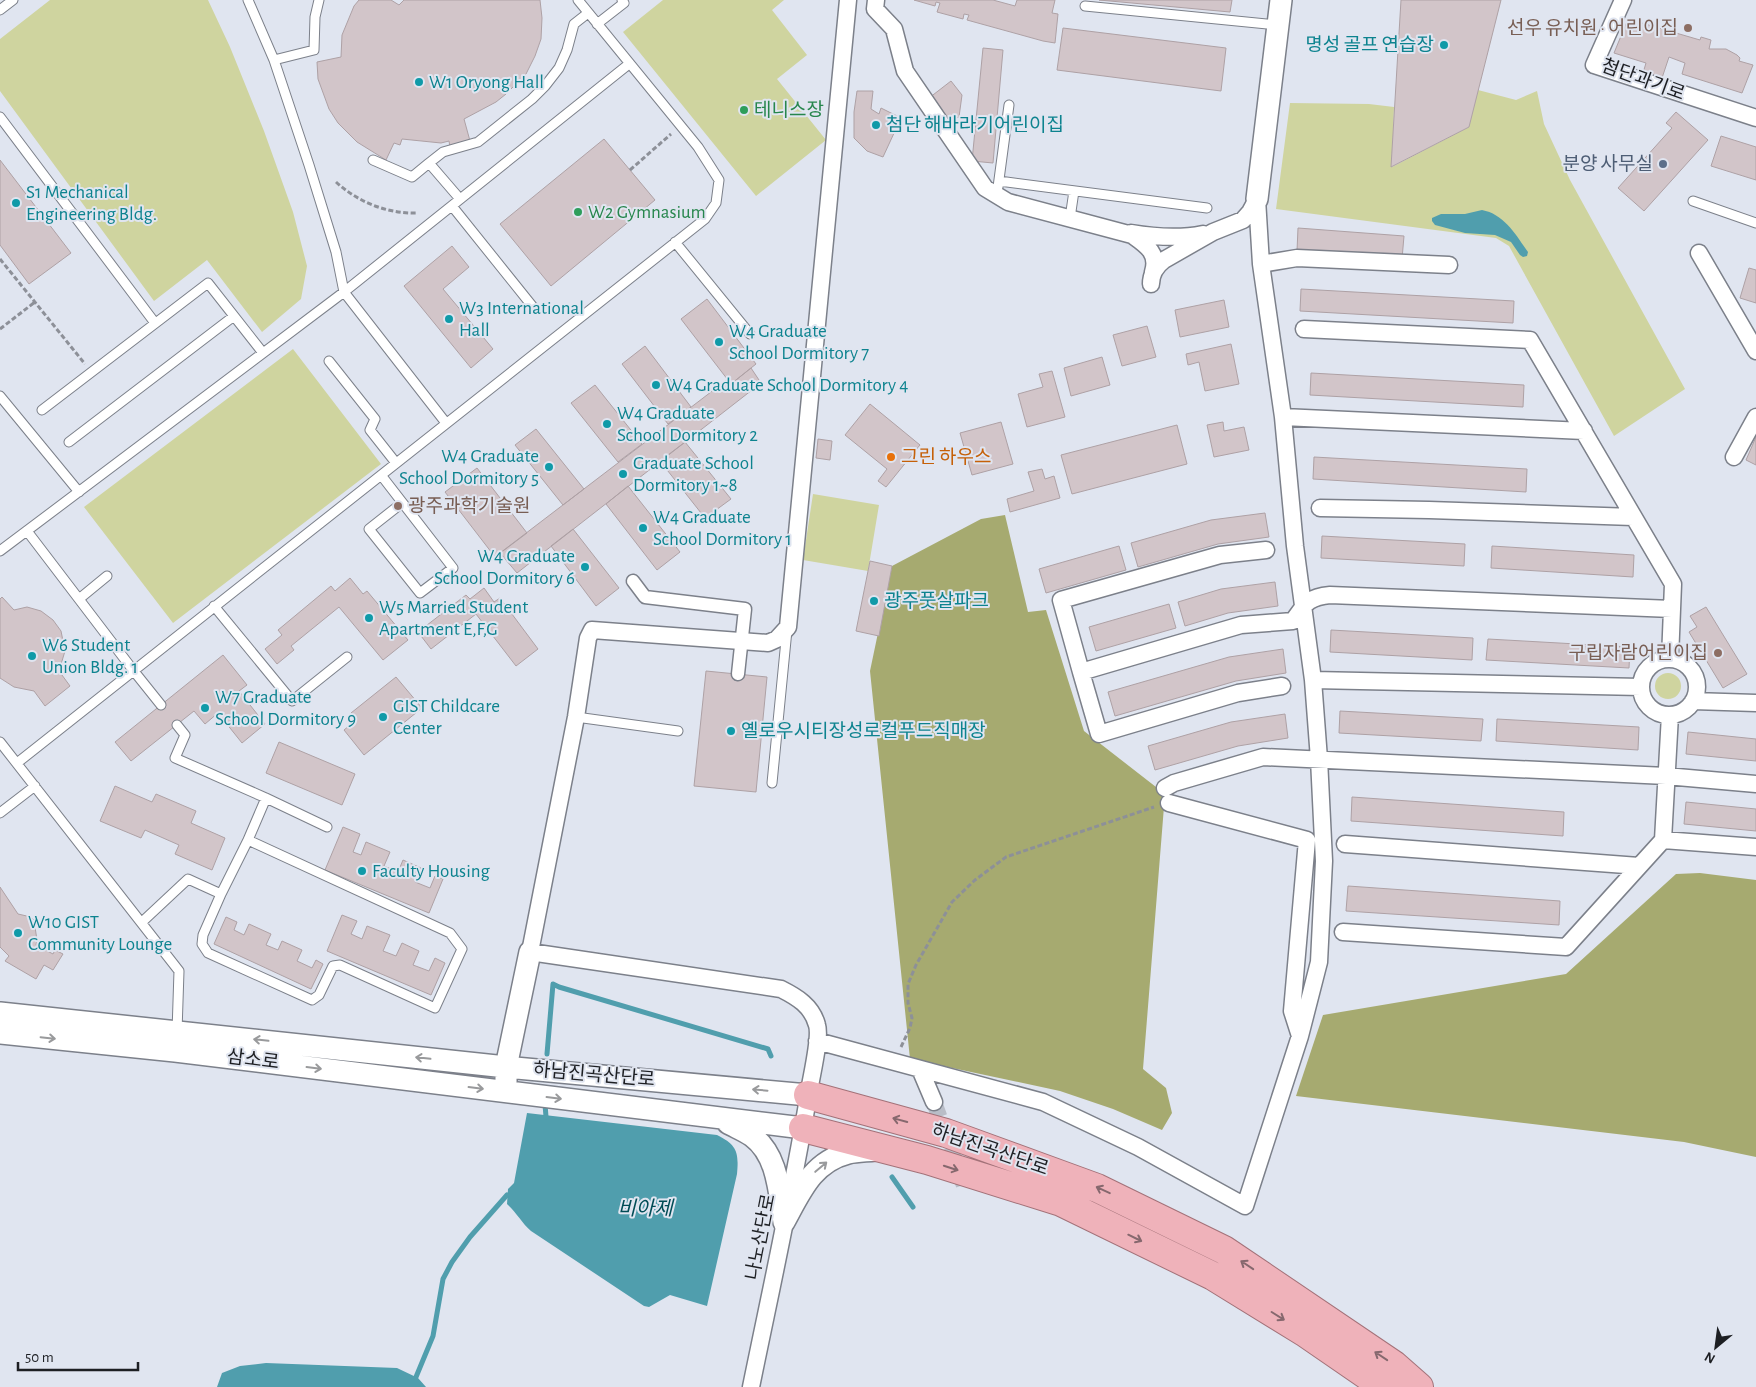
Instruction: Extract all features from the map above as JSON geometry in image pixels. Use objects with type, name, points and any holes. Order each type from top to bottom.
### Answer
[{"type":"highway","name":"하남진곡산단로","points":[[808,1095],[946,1133],[1097,1188],[1224,1250],[1394,1365],[1419,1387]]},
{"type":"highway","name":"하남진곡산단로","points":[[803,1128],[927,1160],[1061,1202],[1213,1276],[1304,1332],[1384,1387]]},
{"type":"street","points":[[506,1092],[506,1067],[576,717],[588,638],[592,630],[768,643],[776,639],[788,627],[848,0]]},
{"type":"street","points":[[876,0],[876,9],[894,29],[905,71],[985,188],[998,188],[1008,202],[1126,232],[1168,237],[1187,237],[1213,232]]},
{"type":"street","points":[[817,1041],[1043,1102],[1138,1147],[1245,1206],[1300,1036],[1319,962],[1324,861],[1313,680],[1295,546],[1282,417],[1261,264],[1257,199],[1281,0]]},
{"type":"street","name":"첨단과기로","points":[[1624,0],[1594,66],[1756,118]]},
{"type":"street","points":[[1126,232],[1139,240],[1154,257],[1156,263],[1152,278],[1164,260],[1213,232],[1242,220],[1250,212],[1257,199]]},
{"type":"street","points":[[1699,253],[1756,351]]},
{"type":"street","points":[[1261,264],[1297,258],[1449,265]]},
{"type":"street","points":[[1304,329],[1530,340],[1673,584],[1670,659]]},
{"type":"street","points":[[1282,417],[1584,431]]},
{"type":"street","points":[[1734,457],[1756,417]]},
{"type":"street","points":[[1320,508],[1633,518]]},
{"type":"street","points":[[1266,550],[1220,555],[1061,600],[1099,734],[1238,693],[1282,686]]},
{"type":"street","points":[[633,582],[645,596],[745,609],[738,674]]},
{"type":"street","points":[[1081,672],[1241,625],[1293,621],[1303,606],[1316,596],[1330,595],[1672,610]]},
{"type":"street","points":[[1670,659],[1679,661],[1687,666],[1693,674],[1696,692],[1693,701],[1687,708],[1679,713],[1670,715],[1661,714],[1646,704],[1642,696],[1641,687],[1642,678],[1646,670],[1661,660],[1670,659]]},
{"type":"street","points":[[1313,680],[1641,687]]},
{"type":"street","points":[[1693,701],[1756,703]]},
{"type":"street","points":[[1343,932],[1566,947],[1663,840],[1670,715]]},
{"type":"street","points":[[1300,1036],[1292,1011],[1308,840],[1167,795],[1174,783],[1263,757],[1666,776],[1756,784]]},
{"type":"street","points":[[1663,840],[1756,846]]},
{"type":"street","points":[[1345,844],[1639,866]]},
{"type":"street","name":"나노산단로","points":[[530,952],[781,989],[800,998],[812,1012],[818,1026],[817,1041],[803,1128],[751,1387]]},
{"type":"street","name":"삼소로","points":[[0,1013],[506,1092]]},
{"type":"street","name":"삼소로","points":[[0,1033],[176,1041],[506,1067]]},
{"type":"street","name":"하남진곡산단로","points":[[506,1067],[808,1095]]},
{"type":"street","points":[[920,1069],[934,1102]]},
{"type":"street","name":"하남진곡산단로","points":[[506,1092],[803,1128]]},
{"type":"street","points":[[718,1118],[752,1136],[764,1147],[774,1166],[784,1222]]},
{"type":"street","points":[[784,1222],[802,1189],[816,1169],[830,1160],[848,1153],[884,1149]]},
{"type":"lane","points":[[0,10],[13,0]]},
{"type":"lane","points":[[248,0],[274,60],[336,252],[344,292],[446,423]]},
{"type":"lane","points":[[274,60],[314,50],[315,17],[320,0]]},
{"type":"lane","points":[[17,762],[704,219],[716,203],[719,180],[698,147],[578,0]]},
{"type":"lane","points":[[597,24],[624,3],[622,0]]},
{"type":"lane","points":[[1085,6],[1278,25]]},
{"type":"lane","points":[[373,160],[412,176],[443,152],[478,142],[532,99],[545,86],[559,68],[567,50],[574,24],[588,13]]},
{"type":"lane","points":[[0,550],[344,292],[629,64]]},
{"type":"lane","points":[[1009,105],[998,188],[1074,191],[1207,208]]},
{"type":"lane","points":[[0,117],[155,323]]},
{"type":"lane","points":[[429,163],[460,199]]},
{"type":"lane","points":[[1070,218],[1074,191]]},
{"type":"lane","points":[[1693,201],[1756,223]]},
{"type":"lane","points":[[452,206],[533,307]]},
{"type":"lane","points":[[675,242],[750,334]]},
{"type":"lane","points":[[42,410],[208,283],[263,353]]},
{"type":"lane","points":[[69,442],[234,316]]},
{"type":"lane","points":[[329,360],[375,419],[370,430],[396,463]]},
{"type":"lane","points":[[0,396],[78,492]]},
{"type":"lane","points":[[381,475],[453,568],[420,593],[369,529],[402,503]]},
{"type":"lane","points":[[27,531],[132,670],[161,705]]},
{"type":"lane","points":[[79,599],[107,576]]},
{"type":"lane","points":[[214,606],[292,701],[347,657]]},
{"type":"lane","points":[[772,783],[788,627]]},
{"type":"lane","points":[[576,717],[678,731]]},
{"type":"lane","points":[[177,725],[185,735],[175,758],[327,826]]},
{"type":"lane","points":[[0,742],[179,971],[176,1041]]},
{"type":"lane","points":[[0,813],[35,786]]},
{"type":"lane","points":[[248,840],[450,933],[462,949],[435,1008],[340,965],[333,966],[319,995],[312,1000],[208,953],[202,944],[203,934],[266,798]]},
{"type":"lane","points":[[142,922],[188,879],[221,894]]},
{"type":"path","points":[[630,170],[671,134]]},
{"type":"path","points":[[336,182],[349,194],[361,200],[393,212],[418,213]]},
{"type":"path","points":[[0,259],[92,372]]},
{"type":"path","points":[[0,329],[35,302]]},
{"type":"path","points":[[896,1061],[910,1028],[912,1018],[908,1004],[908,984],[916,965],[952,902],[975,880],[1006,857],[1167,795]]},
{"type":"green space","points":[[50,0],[208,0],[230,47],[264,131],[293,212],[307,266],[301,299],[262,332],[207,260],[154,301],[0,91],[0,39]]},
{"type":"green space","name":"테니스장","points":[[663,0],[784,0],[772,10],[807,55],[777,79],[826,140],[756,196],[623,32]]},
{"type":"green space","points":[[1478,90],[1516,100],[1537,91],[1544,124],[1570,180],[1685,389],[1614,436],[1509,246],[1496,238],[1276,209],[1290,103],[1369,104],[1394,107],[1392,167],[1469,127]]},
{"type":"green space","points":[[293,349],[381,464],[173,623],[84,507]]},
{"type":"green space","points":[[813,494],[879,505],[868,571],[803,560]]},
{"type":"green space","points":[[1005,515],[1028,612],[1046,610],[1084,731],[1165,794],[1143,1069],[1166,1088],[1172,1113],[1162,1130],[1113,1109],[1060,1091],[910,1059],[870,671],[892,566],[981,519]]},
{"type":"green space","points":[[1668,673],[1677,677],[1681,686],[1677,695],[1668,699],[1659,695],[1655,686],[1659,677]]},
{"type":"green space","points":[[1700,873],[1756,880],[1756,1157],[1684,1142],[1296,1096],[1323,1015],[1566,974],[1676,874]]},
{"type":"water","points":[[1482,210],[1497,216],[1509,226],[1528,252],[1527,256],[1523,257],[1511,242],[1495,235],[1465,233],[1435,225],[1432,221],[1432,218],[1441,214],[1465,214]]},
{"type":"water","name":"비아제","points":[[527,1113],[717,1135],[733,1146],[738,1160],[737,1174],[707,1306],[670,1295],[649,1307],[644,1306],[528,1228],[507,1204],[508,1189],[514,1183]]},
{"type":"water","points":[[266,1363],[397,1368],[418,1378],[426,1387],[217,1387],[222,1373],[240,1366]]},
{"type":"building","name":"W1 Oryong Hall","points":[[359,0],[391,0],[399,5],[404,0],[540,0],[542,18],[541,39],[526,74],[496,102],[464,119],[470,141],[450,147],[449,141],[441,143],[402,139],[400,145],[394,143],[386,160],[357,142],[338,123],[329,109],[318,79],[317,62],[341,57],[342,35],[354,6]]},
{"type":"building","points":[[914,0],[993,0],[1015,6],[1017,0],[1055,0],[1052,13],[1058,14],[1055,43],[967,20],[969,15],[964,14],[963,19],[937,12],[940,3],[936,2],[935,6]]},
{"type":"building","points":[[1099,0],[1232,0],[1230,12]]},
{"type":"building","name":"명성 골프 연습장","points":[[1401,0],[1501,0],[1469,127],[1391,167]]},
{"type":"building","points":[[1628,19],[1700,40],[1701,37],[1711,40],[1709,49],[1726,49],[1737,55],[1740,58],[1739,61],[1753,65],[1742,93],[1682,74],[1685,63],[1669,57],[1662,78],[1643,73],[1646,63],[1614,53]]},
{"type":"building","points":[[1063,28],[1226,48],[1221,91],[1057,70]]},
{"type":"building","points":[[983,48],[1003,50],[993,163],[972,161]]},
{"type":"building","points":[[951,81],[962,95],[959,117],[946,122],[929,98]]},
{"type":"building","name":"첨단 해바라기어린이집","points":[[857,91],[873,91],[871,109],[879,114],[881,108],[901,118],[883,157],[867,151],[854,138],[854,112]]},
{"type":"building","name":"분양 사무실","points":[[1676,112],[1708,140],[1644,211],[1618,188],[1672,128],[1666,123]]},
{"type":"building","points":[[1721,136],[1756,147],[1756,180],[1711,166]]},
{"type":"building","name":"W2 Gymnasium","points":[[604,139],[655,200],[551,286],[500,224]]},
{"type":"building","name":"S1 Mechanical Engineering Bldg.","points":[[0,160],[71,253],[29,284],[0,245]]},
{"type":"building","points":[[1298,228],[1404,236],[1402,259],[1297,251]]},
{"type":"building","name":"W3 International Hall","points":[[452,246],[469,267],[443,289],[493,349],[471,368],[404,286]]},
{"type":"building","points":[[1749,268],[1756,270],[1756,303],[1740,298]]},
{"type":"building","points":[[1301,289],[1514,301],[1513,323],[1300,311]]},
{"type":"building","name":"W4 Graduate School Dormitory 7","points":[[707,299],[756,364],[731,384],[681,319]]},
{"type":"building","points":[[1224,300],[1229,327],[1180,337],[1175,310]]},
{"type":"building","points":[[1147,326],[1156,357],[1122,366],[1113,335]]},
{"type":"building","points":[[1231,344],[1239,384],[1205,391],[1199,362],[1188,365],[1186,354]]},
{"type":"building","name":"W4 Graduate School Dormitory 4","points":[[645,346],[691,407],[668,424],[622,364]]},
{"type":"building","points":[[1102,357],[1110,385],[1071,396],[1064,368]]},
{"type":"building","name":"Graduate School Dormitory 1~8","points":[[751,368],[761,383],[517,573],[500,553],[728,379],[731,384]]},
{"type":"building","points":[[1052,371],[1065,417],[1027,427],[1018,394],[1043,387],[1039,374]]},
{"type":"building","points":[[1311,373],[1524,385],[1523,407],[1310,395]]},
{"type":"building","name":"W4 Graduate School Dormitory 2","points":[[595,385],[642,444],[618,462],[571,403]]},
{"type":"building","name":"그린 하우스","points":[[870,404],[920,445],[886,487],[878,481],[887,469],[845,435]]},
{"type":"building","points":[[1001,422],[1013,464],[972,475],[960,433]]},
{"type":"building","points":[[1223,422],[1224,431],[1244,427],[1249,450],[1214,457],[1207,425]]},
{"type":"building","points":[[1177,425],[1187,464],[1072,494],[1061,455]]},
{"type":"building","name":"W4 Graduate School Dormitory 5","points":[[536,429],[584,489],[563,505],[515,445]]},
{"type":"building","points":[[1756,437],[1756,465],[1746,460]]},
{"type":"building","points":[[818,439],[832,441],[830,460],[816,458]]},
{"type":"building","points":[[685,442],[731,499],[705,518],[660,461]]},
{"type":"building","points":[[1314,457],[1527,469],[1526,492],[1313,479]]},
{"type":"building","points":[[477,468],[527,533],[495,557],[445,492]]},
{"type":"building","points":[[1042,469],[1045,479],[1054,476],[1060,498],[1010,512],[1007,499],[1034,491],[1028,472]]},
{"type":"building","name":"W4 Graduate School Dormitory 1","points":[[628,486],[680,552],[657,570],[606,504]]},
{"type":"building","points":[[1265,513],[1269,537],[1218,544],[1138,567],[1131,543],[1211,520]]},
{"type":"building","name":"W4 Graduate School Dormitory 6","points":[[573,529],[619,588],[596,606],[551,546]]},
{"type":"building","points":[[1322,536],[1465,544],[1464,566],[1321,558]]},
{"type":"building","points":[[1119,546],[1126,570],[1046,593],[1039,569]]},
{"type":"building","points":[[1492,546],[1634,555],[1633,577],[1491,568]]},
{"type":"building","name":"광주풋살파크","points":[[870,561],[892,566],[879,636],[856,631]]},
{"type":"building","name":"W5 Married Student Apartment E,F,G","points":[[350,578],[363,594],[367,591],[408,640],[383,660],[339,607],[291,646],[294,650],[277,664],[265,649],[282,635],[278,630],[331,586],[335,591]]},
{"type":"building","points":[[1275,582],[1278,606],[1228,613],[1185,626],[1178,602],[1221,589]]},
{"type":"building","name":"W5 Married Student Apartment E,F,G","points":[[484,588],[494,602],[500,598],[538,649],[516,666],[476,614],[431,649],[418,632],[466,595],[470,599]]},
{"type":"building","name":"W6 Student Union Bldg. 1","points":[[2,597],[14,610],[27,607],[41,611],[53,620],[61,631],[65,651],[59,671],[70,686],[45,706],[34,691],[14,687],[0,678],[0,599]]},
{"type":"building","points":[[1169,604],[1176,628],[1096,651],[1089,627]]},
{"type":"building","name":"구립자람어린이집","points":[[1706,607],[1747,674],[1723,688],[1689,632],[1697,627],[1690,616]]},
{"type":"building","points":[[1331,630],[1473,638],[1472,660],[1330,652]]},
{"type":"building","points":[[1488,639],[1630,647],[1629,668],[1486,660]]},
{"type":"building","points":[[1283,649],[1286,673],[1236,681],[1115,716],[1108,692],[1229,657]]},
{"type":"building","name":"W7 Graduate School Dormitory 9","points":[[223,655],[247,685],[239,691],[265,724],[242,743],[218,713],[205,724],[194,711],[131,761],[115,742]]},
{"type":"building","name":"옐로우시티장성로컬푸드직매장","points":[[706,671],[767,677],[756,792],[694,786]]},
{"type":"building","name":"GIST Childcare Center","points":[[396,677],[422,708],[364,755],[344,730],[356,720],[351,713]]},
{"type":"building","points":[[1340,711],[1483,719],[1481,741],[1339,733]]},
{"type":"building","points":[[1285,714],[1288,738],[1238,746],[1155,770],[1148,746],[1231,722]]},
{"type":"building","points":[[1497,719],[1639,727],[1638,750],[1496,741]]},
{"type":"building","points":[[1688,732],[1756,739],[1756,761],[1686,754]]},
{"type":"building","points":[[279,742],[355,774],[342,805],[266,773]]},
{"type":"building","points":[[115,786],[152,802],[156,794],[196,811],[191,823],[225,838],[212,870],[175,854],[179,845],[145,830],[141,838],[100,821]]},
{"type":"building","points":[[1352,797],[1564,812],[1563,836],[1351,821]]},
{"type":"building","points":[[1686,802],[1756,809],[1756,831],[1684,824]]},
{"type":"building","name":"Faculty Housing","points":[[343,827],[360,834],[353,852],[361,855],[366,842],[390,852],[384,866],[398,872],[403,860],[421,868],[415,882],[430,888],[435,876],[443,879],[429,913],[325,870]]},
{"type":"building","points":[[1348,886],[1560,901],[1559,925],[1346,911]]},
{"type":"building","name":"W10 GIST Community Lounge","points":[[0,887],[18,914],[31,917],[38,924],[35,927],[36,945],[53,954],[55,950],[63,954],[53,970],[44,965],[36,979],[5,961],[9,956],[0,947]]},
{"type":"building","name":"Faculty Housing","points":[[342,915],[357,921],[351,934],[362,939],[367,926],[390,935],[383,951],[396,956],[402,943],[419,951],[413,965],[429,971],[435,958],[445,963],[431,995],[327,951]]},
{"type":"building","points":[[226,917],[237,922],[234,930],[244,935],[249,924],[271,934],[266,945],[278,950],[282,941],[302,950],[297,961],[312,968],[316,960],[323,964],[311,989],[214,944]]},
{"type":"waterway","points":[[547,1054],[553,984],[768,1049],[771,1056]]},
{"type":"waterway","points":[[545,1104],[546,1117]]},
{"type":"waterway","points":[[892,1177],[913,1207]]},
{"type":"waterway","points":[[416,1377],[433,1336],[443,1279],[452,1262],[470,1237],[507,1195]]},
{"type":"tunnel","points":[[934,1102],[966,1191]]},
{"type":"place","name":"선우 유치원 · 어린이집","points":[[1688,28]]},
{"type":"place","name":"명성 골프 연습장","points":[[1444,45]]},
{"type":"place","name":"W1 Oryong Hall","points":[[419,82]]},
{"type":"place","name":"테니스장","points":[[744,110]]},
{"type":"place","name":"첨단 해바라기어린이집","points":[[876,125]]},
{"type":"place","name":"분양 사무실","points":[[1663,164]]},
{"type":"place","name":"S1 Mechanical Engineering Bldg.","points":[[16,203]]},
{"type":"place","name":"W2 Gymnasium","points":[[578,212]]},
{"type":"place","name":"W3 International Hall","points":[[449,319]]},
{"type":"place","name":"W4 Graduate School Dormitory 7","points":[[719,342]]},
{"type":"place","name":"W4 Graduate School Dormitory 4","points":[[656,385]]},
{"type":"place","name":"W4 Graduate School Dormitory 2","points":[[607,424]]},
{"type":"place","name":"그린 하우스","points":[[891,457]]},
{"type":"place","name":"W4 Graduate School Dormitory 5","points":[[549,467]]},
{"type":"place","name":"Graduate School Dormitory 1~8","points":[[623,474]]},
{"type":"place","name":"광주과학기술원","points":[[398,506]]},
{"type":"place","name":"W4 Graduate School Dormitory 1","points":[[643,528]]},
{"type":"place","name":"W4 Graduate School Dormitory 6","points":[[585,567]]},
{"type":"place","name":"광주풋살파크","points":[[874,601]]},
{"type":"place","name":"W5 Married Student Apartment E,F,G","points":[[369,618]]},
{"type":"place","name":"구립자람어린이집","points":[[1718,653]]},
{"type":"place","name":"W6 Student Union Bldg. 1","points":[[32,656]]},
{"type":"place","name":"W7 Graduate School Dormitory 9","points":[[205,708]]},
{"type":"place","name":"GIST Childcare Center","points":[[383,717]]},
{"type":"place","name":"옐로우시티장성로컬푸드직매장","points":[[731,731]]},
{"type":"place","name":"Faculty Housing","points":[[362,871]]},
{"type":"place","name":"W10 GIST Community Lounge","points":[[18,933]]}]
